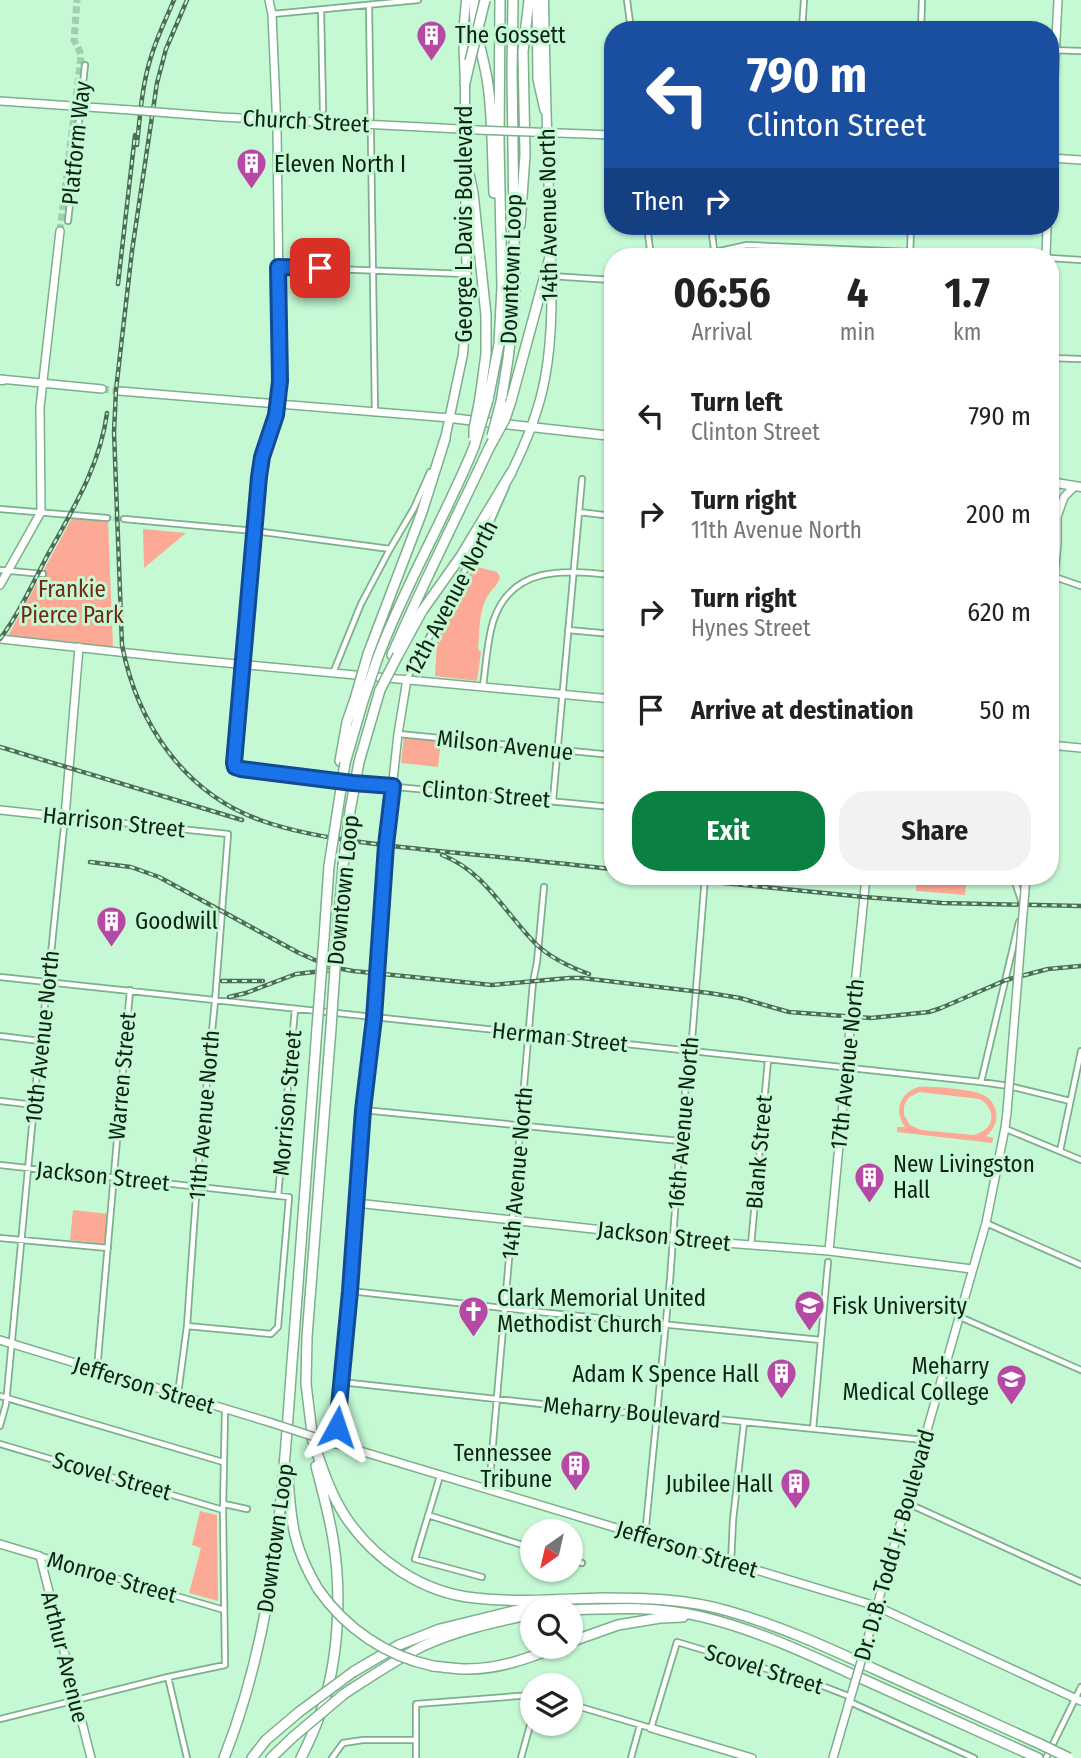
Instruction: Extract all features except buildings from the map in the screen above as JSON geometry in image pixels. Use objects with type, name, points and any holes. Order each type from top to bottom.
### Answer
[{"type":"highway","points":[[474,0],[474,20],[488,84],[494,194],[501,237]]},
{"type":"highway","points":[[465,83],[485,0]]},
{"type":"highway","name":"Downtown Loop","points":[[484,399],[499,344],[502,287],[500,0]]},
{"type":"highway","name":"Downtown Loop","points":[[506,401],[513,324],[515,246],[513,0]]},
{"type":"highway","points":[[515,246],[520,224],[524,164],[523,52],[529,0]]},
{"type":"highway","points":[[537,0],[538,79],[545,110]]},
{"type":"highway","points":[[373,656],[462,477],[474,447],[474,429],[484,399],[485,315],[477,225],[464,150]]},
{"type":"highway","points":[[395,655],[408,616],[505,419],[506,401],[550,257]]},
{"type":"highway","points":[[373,656],[445,439]]},
{"type":"highway","points":[[395,655],[461,556],[511,473]]},
{"type":"highway","name":"Downtown Loop","points":[[300,1758],[321,1711],[333,1658],[337,1619],[333,1540],[315,1463],[307,1394],[307,1338],[342,866],[359,762],[374,706],[395,655]]},
{"type":"highway","name":"Downtown Loop","points":[[224,1758],[244,1700],[262,1631],[274,1566],[287,1448],[329,866],[347,722],[359,700],[373,656]]},
{"type":"highway","points":[[312,1438],[324,1474],[345,1515],[359,1535],[395,1568],[436,1589],[457,1595],[520,1600]]},
{"type":"highway","points":[[287,1448],[290,1514],[296,1544],[306,1570],[318,1590],[347,1623],[391,1653],[413,1662],[468,1669],[527,1659]]},
{"type":"highway","points":[[583,1599],[682,1601],[759,1621],[836,1651],[1069,1758]]},
{"type":"highway","points":[[252,1758],[266,1740],[299,1712],[353,1672],[399,1645],[440,1629],[520,1609]]},
{"type":"highway","points":[[583,1609],[668,1611],[739,1628],[776,1641],[1037,1757]]},
{"type":"highway","points":[[271,1758],[344,1694],[384,1668],[424,1646],[482,1625],[520,1617]]},
{"type":"highway","points":[[583,1637],[618,1625],[660,1618],[702,1617]]},
{"type":"main road","name":"George L Davis Boulevard","points":[[445,439],[463,354],[467,302],[463,35],[466,0]]},
{"type":"main road","name":"14th Avenue North","points":[[531,428],[545,376],[550,328],[544,0]]},
{"type":"main road","points":[[450,418],[604,435]]},
{"type":"main road","name":"12th Avenue North","points":[[511,473],[531,428]]},
{"type":"main road","points":[[1059,483],[1078,486]]},
{"type":"street","points":[[243,665],[262,457],[276,415],[280,369],[277,130],[272,14],[269,0]]},
{"type":"street","points":[[272,14],[321,10],[351,3],[369,5],[418,0]]},
{"type":"street","points":[[627,0],[630,21]]},
{"type":"street","points":[[803,21],[804,0]]},
{"type":"street","points":[[921,21],[922,0]]},
{"type":"street","points":[[1055,21],[1058,0]]},
{"type":"street","points":[[369,5],[375,412]]},
{"type":"street","points":[[321,10],[323,110]]},
{"type":"street","points":[[1059,50],[1081,51]]},
{"type":"street","name":"Platform Way","points":[[68,221],[85,65]]},
{"type":"street","name":"Church Street","points":[[0,100],[221,117],[604,135]]},
{"type":"street","points":[[1059,158],[1081,160]]},
{"type":"street","points":[[0,586],[4,570],[41,512],[40,407],[60,231]]},
{"type":"street","points":[[737,248],[747,245],[801,248]]},
{"type":"street","points":[[1059,259],[1081,260]]},
{"type":"street","points":[[278,267],[467,274]]},
{"type":"street","points":[[551,276],[604,279]]},
{"type":"street","points":[[1059,358],[1081,359]]},
{"type":"street","points":[[1,380],[102,389]]},
{"type":"street","points":[[119,391],[450,418]]},
{"type":"street","name":"George L Davis Boulevard","points":[[333,673],[360,607],[414,508],[445,439]]},
{"type":"street","name":"12th Avenue North","points":[[335,1444],[350,1291],[363,1110],[374,1018],[382,894],[402,702],[407,679],[491,522],[511,473]]},
{"type":"street","points":[[553,800],[582,479]]},
{"type":"street","points":[[1059,512],[1064,497],[1078,486]]},
{"type":"street","points":[[0,509],[107,518]]},
{"type":"street","points":[[579,512],[604,515]]},
{"type":"street","points":[[124,519],[255,531],[390,549]]},
{"type":"street","points":[[4,570],[43,575]]},
{"type":"street","points":[[483,686],[495,616],[505,599],[521,584],[541,574],[573,571],[604,574]]},
{"type":"street","points":[[1059,579],[1081,586]]},
{"type":"street","points":[[568,630],[604,633]]},
{"type":"street","points":[[0,639],[243,665],[604,698]]},
{"type":"street","name":"10th Avenue North","points":[[0,1426],[6,1404],[40,1041],[65,817],[79,647]]},
{"type":"street","name":"Clinton Street","points":[[243,665],[235,767],[353,783],[604,806]]},
{"type":"street","name":"Milson Avenue","points":[[398,734],[604,754]]},
{"type":"street","points":[[1059,746],[1081,748]]},
{"type":"street","name":"Harrison Street","points":[[0,810],[228,834]]},
{"type":"street","name":"11th Avenue North","points":[[178,1395],[187,1326],[196,1186],[215,1001],[228,834]]},
{"type":"street","name":"16th Avenue North","points":[[645,1536],[704,885]]},
{"type":"street","name":"17th Avenue North","points":[[829,1251],[865,885]]},
{"type":"street","points":[[981,1082],[1016,941],[1022,900],[1016,885]]},
{"type":"street","name":"Dr. D.B. Todd Jr. Boulevard","points":[[833,1758],[986,1223],[1007,1112],[1025,885]]},
{"type":"street","name":"14th Avenue North","points":[[489,1489],[533,982],[544,887]]},
{"type":"street","name":"Herman Street","points":[[0,977],[981,1082],[1070,1101]]},
{"type":"street","name":"Warren Street","points":[[97,1370],[130,990]]},
{"type":"street","name":"Morrison Street","points":[[278,1196],[295,1009]]},
{"type":"street","points":[[0,1036],[40,1041]]},
{"type":"street","points":[[1060,1151],[1081,1051]]},
{"type":"street","name":"Blank Street","points":[[751,1245],[768,1060]]},
{"type":"street","points":[[0,1101],[35,1105]]},
{"type":"street","points":[[363,1110],[680,1141]]},
{"type":"street","points":[[1005,1128],[1081,1160]]},
{"type":"street","name":"Jackson Street","points":[[0,1166],[289,1197]]},
{"type":"street","name":"Morrison Street","points":[[187,1326],[271,1334],[278,1326],[289,1197]]},
{"type":"street","name":"Jackson Street","points":[[356,1203],[829,1251],[972,1269]]},
{"type":"street","points":[[986,1223],[1081,1265]]},
{"type":"street","points":[[0,1238],[108,1248]]},
{"type":"street","points":[[813,1429],[828,1262]]},
{"type":"street","points":[[350,1291],[821,1340]]},
{"type":"street","points":[[959,1316],[1081,1370]]},
{"type":"street","name":"Jefferson Street","points":[[0,1340],[335,1444],[876,1606],[1078,1700]]},
{"type":"street","name":"Meharry Boulevard","points":[[341,1382],[614,1412],[656,1413],[924,1440]]},
{"type":"street","points":[[0,1396],[223,1462]]},
{"type":"street","points":[[0,1719],[225,1665],[225,1410]]},
{"type":"street","points":[[731,1563],[744,1422]]},
{"type":"street","name":"Scovel Street","points":[[0,1444],[223,1507],[247,1509]]},
{"type":"street","points":[[441,1475],[415,1559],[482,1577]]},
{"type":"street","points":[[907,1503],[1081,1582]]},
{"type":"street","points":[[428,1516],[520,1544]]},
{"type":"street","name":"Monroe Street","points":[[0,1544],[223,1610]]},
{"type":"street","name":"Arthur Avenue","points":[[40,1556],[91,1758]]},
{"type":"street","name":"Scovel Street","points":[[651,1728],[677,1642],[851,1696],[974,1758]]},
{"type":"street","points":[[168,1677],[187,1758]]},
{"type":"street","points":[[1046,1758],[1078,1700],[1081,1687]]},
{"type":"street","points":[[416,1758],[416,1704],[520,1696]]},
{"type":"street","points":[[583,1708],[752,1758]]},
{"type":"street","points":[[631,1758],[640,1725]]},
{"type":"street","points":[[521,1758],[527,1736]]},
{"type":"street","points":[[332,1758],[343,1743],[363,1740],[416,1740]]},
{"type":"green space","name":"Frankie Pierce Park","points":[[72,518],[108,522],[113,647],[8,636]]},
{"type":"green space","points":[[143,529],[186,533],[144,568]]},
{"type":"green space","points":[[474,566],[497,572],[500,577],[482,610],[477,681],[435,676],[437,641],[434,639]]},
{"type":"green space","points":[[404,736],[441,740],[438,767],[401,763]]},
{"type":"green space","points":[[916,885],[966,885],[965,895],[916,891]]},
{"type":"green space","points":[[918,1087],[941,1088],[970,1091],[986,1096],[996,1112],[994,1126],[986,1136],[993,1138],[992,1143],[897,1132],[897,1127],[905,1127],[900,1115],[900,1104]],"holes":[[[919,1092],[980,1099],[989,1109],[991,1120],[985,1129],[973,1135],[921,1130],[910,1125],[904,1115],[908,1098]]]},
{"type":"green space","points":[[73,1210],[108,1214],[104,1244],[70,1240]]},
{"type":"green space","points":[[200,1511],[217,1515],[218,1601],[189,1593],[201,1548],[192,1545]]},
{"type":"tunnel","points":[[60,231],[81,57],[74,40],[77,0]]},
{"type":"tunnel","points":[[102,389],[119,391]]},
{"type":"tunnel","points":[[107,518],[124,519]]},
{"type":"railway","points":[[137,145],[148,68],[174,0]]},
{"type":"railway","points":[[187,0],[166,49],[157,83],[132,251],[116,390],[114,432],[122,645],[139,701],[152,728],[168,752],[187,773],[208,792],[233,808],[260,820],[321,836],[365,843],[604,868]]},
{"type":"railway","points":[[118,284],[135,135]]},
{"type":"railway","points":[[0,639],[24,601],[83,489],[98,452],[107,413]]},
{"type":"railway","points":[[0,747],[242,820]]},
{"type":"railway","points":[[442,855],[457,862],[483,883],[543,950],[589,974]]},
{"type":"railway","points":[[90,862],[131,867],[159,877],[299,953],[337,968],[353,971],[492,985],[582,978],[740,998],[789,1012],[871,1018],[929,1012],[1006,980],[1048,969],[1081,966]]},
{"type":"railway","points":[[743,885],[942,903],[1081,906]]},
{"type":"railway","points":[[229,997],[296,974],[333,970]]},
{"type":"railway","points":[[222,981],[263,981]]},
{"type":"place","name":"The Gossett","points":[[432,62]]},
{"type":"place","name":"Eleven North I","points":[[251,191]]},
{"type":"place","name":"Goodwill","points":[[112,948]]},
{"type":"place","name":"New Livingston Hall","points":[[870,1204]]},
{"type":"place","name":"Fisk University","points":[[809,1333]]},
{"type":"place","name":"Clark Memorial United Methodist Church","points":[[474,1338]]},
{"type":"place","name":"Adam K Spence Hall","points":[[782,1401]]},
{"type":"place","name":"Meharry Medical College","points":[[1012,1406]]},
{"type":"place","name":"Tennessee Tribune","points":[[575,1493]]},
{"type":"place","name":"Jubilee Hall","points":[[796,1511]]},
{"type":"route","points":[[320,268],[278,267],[280,381],[276,415],[262,457],[259,477],[234,763],[235,767],[241,769],[393,786],[337,1427]]}]
